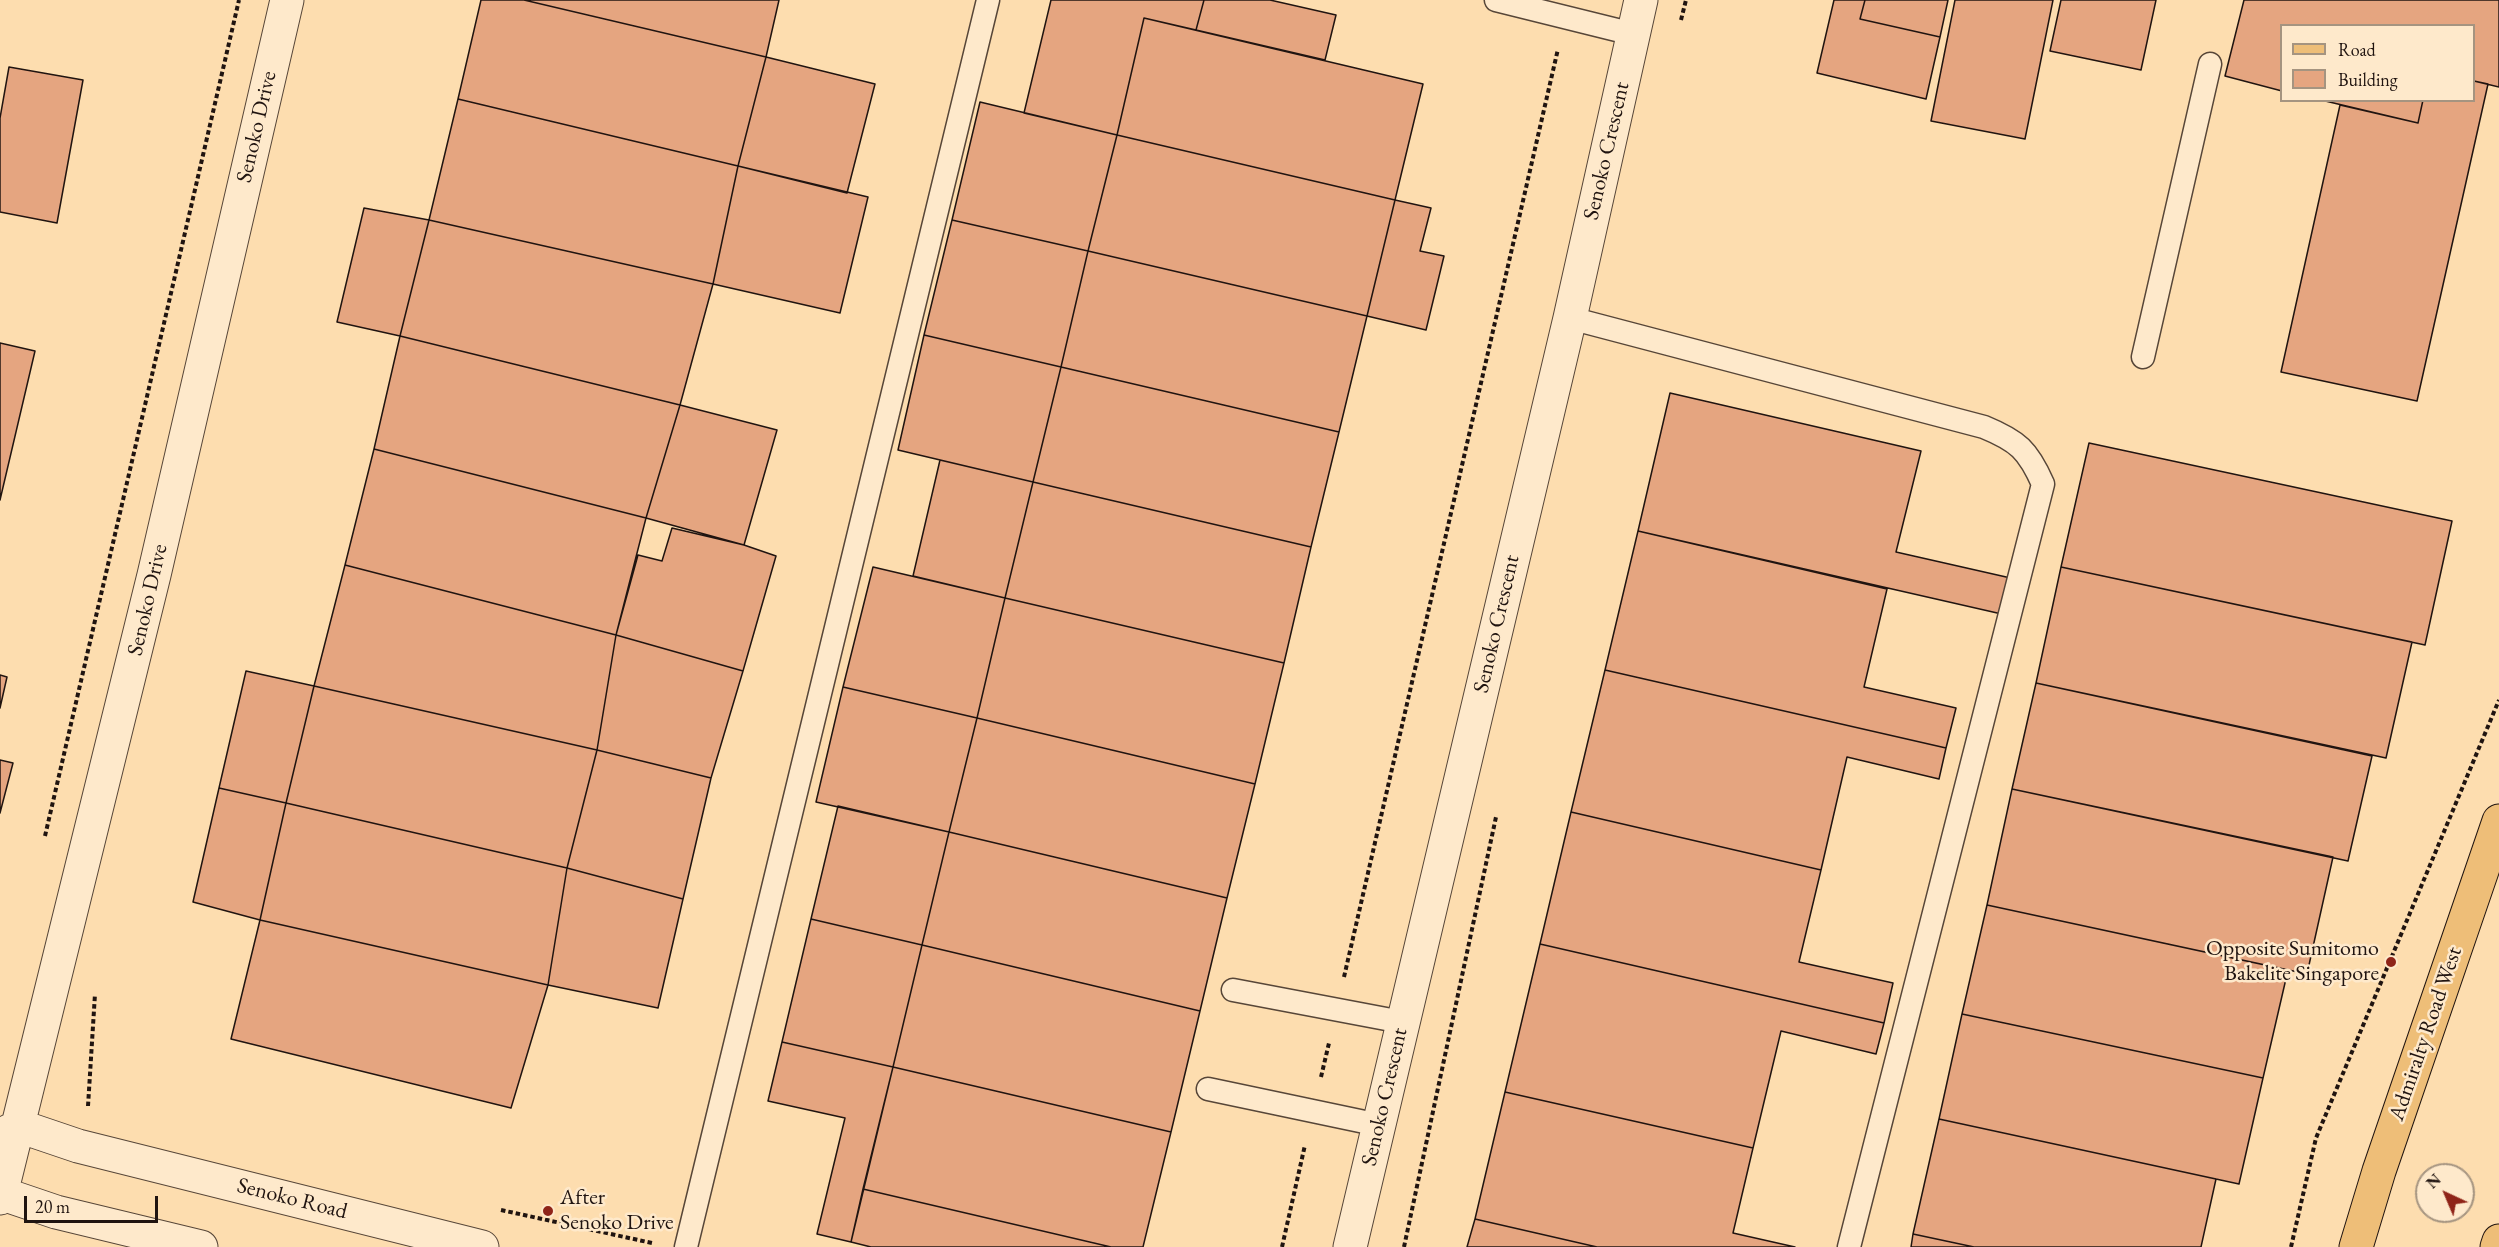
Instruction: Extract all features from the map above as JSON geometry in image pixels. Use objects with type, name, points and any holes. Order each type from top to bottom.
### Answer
[{"type":"main road","name":"Admiralty Road West","points":[[2356,1247],[2379,1170],[2499,821]]},
{"type":"main road","points":[[2497,1247],[2499,1241]]},
{"type":"street","name":"Senoko Drive","points":[[0,1195],[10,1131],[151,587],[287,0]]},
{"type":"street","name":"Senoko Crescent","points":[[1350,1247],[1570,318],[1641,0]]},
{"type":"street","name":"Senoko Road","points":[[10,1131],[483,1247]]},
{"type":"street","points":[[0,1195],[56,1212],[201,1247]]},
{"type":"lane","points":[[686,1247],[988,0]]},
{"type":"lane","points":[[1496,0],[1634,34]]},
{"type":"lane","points":[[2143,357],[2210,64]]},
{"type":"lane","points":[[1570,318],[1984,427],[2012,438],[2035,467],[2043,484],[1849,1247]]},
{"type":"lane","points":[[1233,990],[1402,1022]]},
{"type":"lane","points":[[1208,1089],[1379,1125]]},
{"type":"path","points":[[45,838],[239,0]]},
{"type":"path","points":[[1282,1247],[1565,17]]},
{"type":"path","points":[[2291,1247],[2316,1138],[2499,700]]},
{"type":"path","points":[[95,988],[88,1107],[98,1111]]},
{"type":"path","points":[[499,1210],[659,1245]]},
{"type":"building","points":[[481,0],[524,0],[766,57],[738,166],[458,99]]},
{"type":"building","points":[[524,0],[779,0],[766,57]]},
{"type":"building","points":[[1051,0],[1204,0],[1196,30],[1144,18],[1117,135],[1024,113]]},
{"type":"building","points":[[1204,0],[1270,0],[1336,15],[1325,60],[1196,30]]},
{"type":"building","points":[[1834,0],[1865,0],[1860,19],[1940,37],[1926,99],[1817,73]]},
{"type":"building","points":[[1865,0],[1948,0],[1940,37],[1860,19]]},
{"type":"building","points":[[1955,0],[2053,0],[2025,139],[1931,121]]},
{"type":"building","points":[[2061,0],[2156,0],[2141,70],[2050,51]]},
{"type":"building","points":[[2244,0],[2499,0],[2499,87],[2475,81],[2475,24],[2280,24],[2280,90],[2225,76]]},
{"type":"building","points":[[1144,18],[1423,84],[1395,200],[1117,135]]},
{"type":"building","points":[[766,57],[875,84],[847,193],[738,166]]},
{"type":"building","points":[[9,67],[83,80],[57,223],[0,212],[0,118]]},
{"type":"building","points":[[2475,81],[2488,84],[2417,401],[2281,372],[2340,105],[2418,123],[2423,102],[2475,102]]},
{"type":"building","points":[[458,99],[738,166],[713,284],[429,220]]},
{"type":"building","points":[[980,102],[1117,135],[1088,251],[952,220]]},
{"type":"building","points":[[2329,102],[2423,102],[2418,123]]},
{"type":"building","points":[[1117,135],[1395,200],[1367,316],[1088,251]]},
{"type":"building","points":[[738,166],[868,197],[840,313],[713,284]]},
{"type":"building","points":[[1395,200],[1431,208],[1420,251],[1444,256],[1426,330],[1367,316]]},
{"type":"building","points":[[364,208],[429,220],[400,336],[337,322]]},
{"type":"building","points":[[429,220],[713,284],[680,405],[400,336]]},
{"type":"building","points":[[952,220],[1088,251],[1061,367],[924,335]]},
{"type":"building","points":[[1088,251],[1367,316],[1339,432],[1061,367]]},
{"type":"building","points":[[924,335],[1061,367],[1033,482],[898,450]]},
{"type":"building","points":[[400,336],[680,405],[646,518],[374,449]]},
{"type":"building","points":[[0,343],[35,351],[0,500]]},
{"type":"building","points":[[1061,367],[1339,432],[1311,547],[1033,482]]},
{"type":"building","points":[[1670,393],[1921,451],[1896,552],[2015,579],[2006,615],[1638,531]]},
{"type":"building","points":[[680,405],[777,430],[744,545],[646,518]]},
{"type":"building","points":[[2089,443],[2452,521],[2425,645],[2061,567]]},
{"type":"building","points":[[374,449],[646,518],[616,635],[345,565]]},
{"type":"building","points":[[940,460],[1033,482],[1005,598],[913,576]]},
{"type":"building","points":[[1033,482],[1311,547],[1284,663],[1005,598]]},
{"type":"building","points":[[672,528],[744,545],[776,556],[743,671],[616,635],[638,555],[662,561]]},
{"type":"building","points":[[1638,531],[1887,589],[1864,687],[1956,708],[1946,748],[1605,670]]},
{"type":"building","points":[[345,565],[616,635],[597,750],[314,686]]},
{"type":"building","points":[[873,567],[1005,598],[977,718],[843,687]]},
{"type":"building","points":[[2061,567],[2412,642],[2386,758],[2036,683]]},
{"type":"building","points":[[1005,598],[1284,663],[1255,784],[977,718]]},
{"type":"building","points":[[616,635],[743,671],[711,778],[597,750]]},
{"type":"building","points":[[1605,670],[1946,748],[1939,779],[1847,757],[1821,870],[1571,812]]},
{"type":"building","points":[[246,671],[314,686],[286,803],[219,788]]},
{"type":"building","points":[[0,675],[7,677],[0,708]]},
{"type":"building","points":[[2036,683],[2372,756],[2348,861],[2012,789]]},
{"type":"building","points":[[314,686],[597,750],[567,868],[286,803]]},
{"type":"building","points":[[843,687],[977,718],[949,832],[816,802]]},
{"type":"building","points":[[977,718],[1255,784],[1227,898],[949,832]]},
{"type":"building","points":[[597,750],[711,778],[683,899],[567,868]]},
{"type":"building","points":[[0,760],[13,763],[0,813]]},
{"type":"building","points":[[219,788],[286,803],[260,920],[193,902]]},
{"type":"building","points":[[2012,789],[2333,857],[2307,974],[1987,905]]},
{"type":"building","points":[[286,803],[567,868],[548,985],[260,920]]},
{"type":"building","points":[[838,806],[949,832],[922,945],[811,919]]},
{"type":"building","points":[[1571,812],[1821,870],[1799,962],[1893,983],[1884,1023],[1540,944]]},
{"type":"building","points":[[949,832],[1227,898],[1200,1011],[922,945]]},
{"type":"building","points":[[567,868],[683,899],[658,1008],[548,985]]},
{"type":"building","points":[[1987,905],[2288,970],[2263,1078],[1962,1014]]},
{"type":"building","points":[[811,919],[922,945],[893,1067],[782,1042]]},
{"type":"building","points":[[260,920],[548,985],[511,1108],[231,1039]]},
{"type":"building","points":[[1540,944],[1884,1023],[1876,1054],[1781,1031],[1753,1148],[1505,1092]]},
{"type":"building","points":[[922,945],[1200,1011],[1171,1132],[893,1067]]},
{"type":"building","points":[[1962,1014],[2263,1078],[2239,1184],[1939,1119]]},
{"type":"building","points":[[782,1042],[893,1067],[851,1242],[817,1234],[845,1118],[768,1101]]},
{"type":"building","points":[[893,1067],[1171,1132],[1143,1247],[1111,1247],[863,1189]]},
{"type":"building","points":[[1505,1092],[1753,1148],[1733,1233],[1795,1247],[1597,1247],[1475,1219]]},
{"type":"building","points":[[1939,1119],[2216,1179],[2201,1247],[1974,1247],[1913,1234]]},
{"type":"building","points":[[863,1189],[1111,1247],[871,1247],[851,1242]]},
{"type":"building","points":[[1475,1219],[1597,1247],[1467,1247]]},
{"type":"building","points":[[1913,1234],[1974,1247],[1911,1247]]},
{"type":"place","name":"Opposite Sumitomo Bakelite Singapore","points":[[2391,962]]},
{"type":"place","name":"After Senoko Drive","points":[[548,1211]]}]
